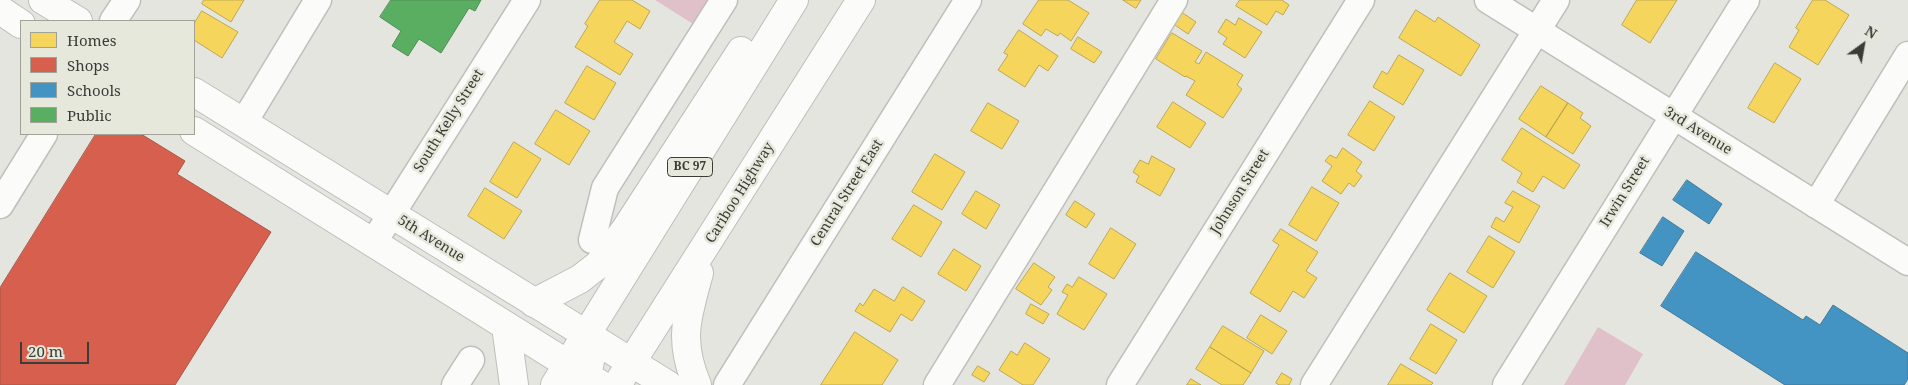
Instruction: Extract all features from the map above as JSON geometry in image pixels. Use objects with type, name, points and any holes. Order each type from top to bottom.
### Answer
[{"type":"main road","points":[[43,0],[76,20]]},
{"type":"main road","points":[[534,303],[580,279],[598,266],[625,230],[748,41],[780,0]]},
{"type":"main road","name":"BC 97","points":[[578,379],[586,334],[794,0]]},
{"type":"main road","name":"Cariboo Highway","points":[[625,374],[861,0]]},
{"type":"main road","points":[[0,10],[20,23]]},
{"type":"main road","name":"5th Avenue","points":[[195,93],[586,334],[625,374],[668,385]]},
{"type":"main road","points":[[195,132],[506,326],[578,379]]},
{"type":"main road","points":[[697,385],[690,367],[686,345],[686,319],[707,245]]},
{"type":"main road","points":[[506,326],[514,385]]},
{"type":"street","points":[[115,20],[127,0]]},
{"type":"street","points":[[244,122],[318,0]]},
{"type":"street","name":"South Kelly Street","points":[[373,243],[527,0]]},
{"type":"street","points":[[592,240],[605,188],[724,0]]},
{"type":"street","name":"Central Street East","points":[[726,385],[968,0]]},
{"type":"street","points":[[937,385],[1174,0]]},
{"type":"street","name":"Johnson Street","points":[[1120,385],[1360,0]]},
{"type":"street","name":"3rd Avenue","points":[[1488,0],[1908,262]]},
{"type":"street","points":[[1314,385],[1556,0]]},
{"type":"street","name":"Irwin Street","points":[[1506,385],[1673,114],[1746,0]]},
{"type":"street","points":[[1816,205],[1908,55]]},
{"type":"street","points":[[0,205],[43,135]]},
{"type":"street","points":[[455,385],[471,360]]},
{"type":"shaded area","points":[[655,0],[715,0],[698,27]]},
{"type":"shaded area","points":[[1598,327],[1643,354],[1625,385],[1564,385]]},
{"type":"building: Homes","points":[[204,0],[244,0],[231,22],[202,4]]},
{"type":"building: Homes","points":[[600,0],[632,0],[650,11],[640,29],[627,21],[614,42],[633,54],[620,75],[575,47],[588,26],[585,24]]},
{"type":"building: Homes","points":[[1039,0],[1068,0],[1089,13],[1071,41],[1060,33],[1058,36],[1046,29],[1041,36],[1023,24]]},
{"type":"building: Homes","points":[[1123,0],[1141,0],[1136,8]]},
{"type":"building: Homes","points":[[1240,0],[1282,0],[1289,5],[1283,15],[1276,11],[1267,25],[1236,6]]},
{"type":"building: Homes","points":[[1637,0],[1677,0],[1650,43],[1622,25]]},
{"type":"building: Homes","points":[[1813,0],[1825,0],[1849,15],[1818,65],[1789,47],[1799,30],[1796,28]]},
{"type":"building: Homes","points":[[1177,9],[1196,22],[1188,34],[1169,21]]},
{"type":"building: Homes","points":[[1416,10],[1435,22],[1438,17],[1480,45],[1461,76],[1399,38]]},
{"type":"building: Homes","points":[[202,11],[238,32],[222,58],[195,41],[195,22]]},
{"type":"building: Homes","points":[[1239,18],[1262,32],[1245,58],[1223,44],[1227,38],[1218,32],[1226,19],[1235,25]]},
{"type":"building: Homes","points":[[1019,30],[1058,56],[1048,71],[1039,65],[1025,87],[998,70],[1008,55],[1004,53]]},
{"type":"building: Homes","points":[[1172,33],[1202,51],[1195,62],[1199,64],[1206,52],[1243,75],[1237,85],[1242,89],[1223,118],[1186,95],[1195,81],[1156,59]]},
{"type":"building: Homes","points":[[1078,37],[1102,52],[1094,63],[1071,49]]},
{"type":"building: Homes","points":[[1399,55],[1424,70],[1403,105],[1373,87],[1382,71],[1387,74]]},
{"type":"building: Homes","points":[[1775,63],[1801,79],[1774,123],[1748,108]]},
{"type":"building: Homes","points":[[587,66],[616,83],[594,120],[565,103]]},
{"type":"building: Homes","points":[[1541,86],[1568,103],[1546,137],[1519,119]]},
{"type":"building: Homes","points":[[1370,101],[1395,117],[1374,151],[1348,135]]},
{"type":"building: Homes","points":[[1173,102],[1206,123],[1190,148],[1157,127]]},
{"type":"building: Homes","points":[[988,103],[1019,121],[1002,149],[971,131]]},
{"type":"building: Homes","points":[[1568,103],[1583,113],[1580,118],[1591,126],[1573,154],[1546,137]]},
{"type":"building: Homes","points":[[556,110],[590,131],[569,165],[535,144]]},
{"type":"building: Homes","points":[[1522,128],[1580,165],[1564,189],[1543,176],[1533,192],[1517,182],[1522,173],[1502,160]]},
{"type":"building: Homes","points":[[514,142],[541,159],[517,198],[490,182]]},
{"type":"building: Homes","points":[[1343,148],[1362,162],[1356,171],[1362,176],[1354,187],[1349,183],[1341,194],[1322,181],[1332,166],[1325,161],[1330,155],[1336,158]]},
{"type":"building: Homes","points":[[935,154],[965,172],[942,210],[912,192]]},
{"type":"building: Homes","points":[[1152,156],[1175,169],[1160,196],[1136,182],[1139,176],[1133,172],[1140,160],[1148,164]]},
{"type":"building: Homes","points":[[1312,187],[1339,203],[1316,241],[1289,225]]},
{"type":"building: Homes","points":[[485,188],[522,211],[504,239],[468,216]]},
{"type":"building: Homes","points":[[976,191],[1000,205],[986,229],[962,214]]},
{"type":"building: Homes","points":[[1513,191],[1540,206],[1519,243],[1491,227],[1496,217],[1504,222],[1513,207],[1505,203]]},
{"type":"building: Homes","points":[[1075,201],[1095,214],[1086,228],[1066,215]]},
{"type":"building: Homes","points":[[914,205],[942,222],[921,257],[892,239]]},
{"type":"building: Homes","points":[[1111,228],[1136,244],[1114,279],[1089,264]]},
{"type":"building: Homes","points":[[1281,229],[1318,252],[1306,271],[1317,278],[1304,298],[1293,291],[1280,312],[1250,293],[1279,245],[1273,241]]},
{"type":"building: Homes","points":[[1489,236],[1515,252],[1493,288],[1467,272]]},
{"type":"building: Homes","points":[[954,249],[981,266],[966,291],[938,274]]},
{"type":"building: Homes","points":[[1034,263],[1055,277],[1048,287],[1052,290],[1041,305],[1016,289]]},
{"type":"building: Homes","points":[[1450,273],[1487,296],[1464,333],[1427,310]]},
{"type":"building: Homes","points":[[1079,277],[1107,294],[1084,330],[1057,314],[1068,295],[1062,292],[1067,284],[1072,287]]},
{"type":"building: Homes","points":[[903,287],[925,301],[912,321],[901,314],[890,332],[855,311],[860,303],[863,306],[874,289],[894,301]]},
{"type":"building: Homes","points":[[1031,304],[1049,314],[1043,324],[1026,314]]},
{"type":"building: Homes","points":[[1261,315],[1287,331],[1272,354],[1247,338]]},
{"type":"building: Homes","points":[[1431,324],[1457,340],[1436,374],[1410,359]]},
{"type":"building: Homes","points":[[1223,326],[1264,351],[1251,373],[1210,347]]},
{"type":"building: Homes","points":[[855,332],[898,360],[882,385],[821,385]]},
{"type":"building: Homes","points":[[1025,343],[1050,359],[1033,385],[1023,385],[999,370],[1011,351],[1017,355]]},
{"type":"building: Homes","points":[[1210,347],[1251,373],[1243,385],[1222,385],[1196,369]]},
{"type":"building: Homes","points":[[1401,364],[1433,383],[1431,385],[1388,385]]},
{"type":"building: Homes","points":[[978,366],[990,373],[984,382],[972,375]]},
{"type":"building: Homes","points":[[1282,373],[1292,379],[1289,385],[1279,385],[1276,383]]},
{"type":"building: Homes","points":[[1191,379],[1201,385],[1187,385]]},
{"type":"building: Shops","points":[[95,135],[143,135],[185,161],[177,174],[271,232],[175,385],[0,385],[0,288]]},
{"type":"building: Schools","points":[[1687,180],[1722,204],[1709,224],[1673,200]]},
{"type":"building: Schools","points":[[1663,217],[1684,231],[1662,266],[1640,253]]},
{"type":"building: Schools","points":[[1696,252],[1803,320],[1806,316],[1820,325],[1833,305],[1908,353],[1908,379],[1904,385],[1785,385],[1661,306]]},
{"type":"building: Public","points":[[391,0],[481,0],[475,11],[469,8],[441,53],[419,39],[408,56],[392,46],[401,31],[380,17]]}]
